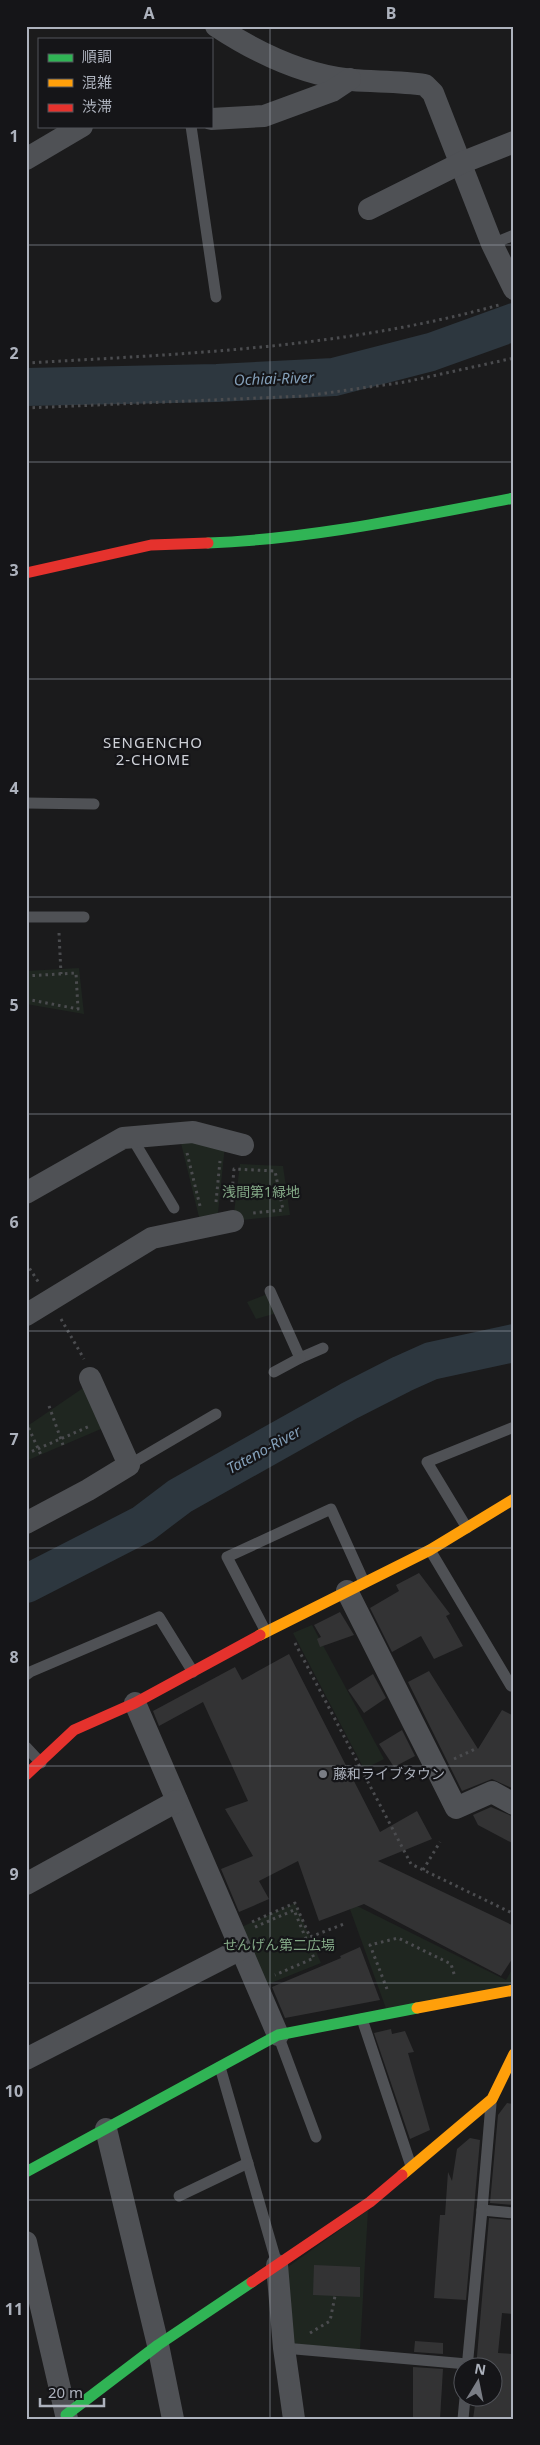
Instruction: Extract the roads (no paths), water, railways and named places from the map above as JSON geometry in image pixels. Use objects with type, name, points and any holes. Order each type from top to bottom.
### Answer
[{"type":"street","points":[[216,26],[252,50],[308,72],[350,80],[425,85],[433,93],[461,163],[492,244],[509,296]]},
{"type":"street","points":[[212,119],[264,116],[332,90],[350,80]]},
{"type":"street","points":[[26,159],[79,128]]},
{"type":"street","points":[[369,209],[461,163],[514,142]]},
{"type":"street","points":[[26,574],[151,545],[256,541],[367,526],[514,498]]},
{"type":"street","points":[[26,1193],[123,1138],[193,1132],[243,1144]]},
{"type":"street","points":[[26,1315],[152,1238],[232,1213]]},
{"type":"street","points":[[26,1522],[88,1490],[129,1465],[90,1378]]},
{"type":"street","points":[[26,1775],[42,1763],[74,1730],[135,1703],[266,1632],[430,1550],[514,1499]]},
{"type":"street","points":[[355,1587],[456,1808],[492,1792],[514,1804]]},
{"type":"street","points":[[135,1703],[177,1801],[242,1934],[278,2035]]},
{"type":"street","points":[[26,1884],[177,1801]]},
{"type":"street","points":[[26,2059],[242,1934]]},
{"type":"street","points":[[26,2172],[278,2035],[514,1990]]},
{"type":"street","points":[[26,2242],[30,2270],[67,2417],[158,2345],[370,2202],[492,2099],[508,2071],[514,2054]]},
{"type":"street","points":[[106,2129],[158,2345],[173,2419]]},
{"type":"street","points":[[277,2265],[284,2348],[294,2419]]},
{"type":"lane","points":[[191,128],[216,297]]},
{"type":"lane","points":[[492,244],[514,235]]},
{"type":"lane","points":[[26,803],[94,804]]},
{"type":"lane","points":[[26,917],[84,917]]},
{"type":"lane","points":[[132,1138],[174,1208]]},
{"type":"lane","points":[[270,1291],[300,1358]]},
{"type":"lane","points":[[274,1372],[323,1348]]},
{"type":"lane","points":[[129,1465],[216,1414]]},
{"type":"lane","points":[[467,1528],[427,1462],[514,1427]]},
{"type":"lane","points":[[266,1632],[227,1557],[331,1509],[355,1587]]},
{"type":"lane","points":[[430,1550],[511,1686]]},
{"type":"lane","points":[[26,1675],[158,1617],[193,1672]]},
{"type":"lane","points":[[26,1747],[42,1763]]},
{"type":"lane","points":[[362,2019],[412,2166]]},
{"type":"lane","points":[[278,2035],[316,2137]]},
{"type":"lane","points":[[220,2067],[277,2265]]},
{"type":"lane","points":[[468,2358],[492,2099]]},
{"type":"lane","points":[[180,2196],[248,2163]]},
{"type":"lane","points":[[482,2210],[514,2213]]},
{"type":"lane","points":[[284,2348],[452,2364]]},
{"type":"waterway","name":"Ochiai-River","points":[[26,387],[217,383],[334,377],[431,352],[514,322]]},
{"type":"waterway","name":"Tateno-River","points":[[26,1584],[143,1524],[180,1496],[349,1401],[402,1374],[431,1361],[514,1343]]},
{"type":"place","name":"藤和ライブタウン","points":[[323,1774]]},
{"type":"district","name":"SENGENCHO 2-CHOME","points":[[153,752]]},
{"type":"park label","name":"浅間第1緑地","points":[[261,1192]]},
{"type":"park label","name":"せんげん第二広場","points":[[279,1945]]}]
